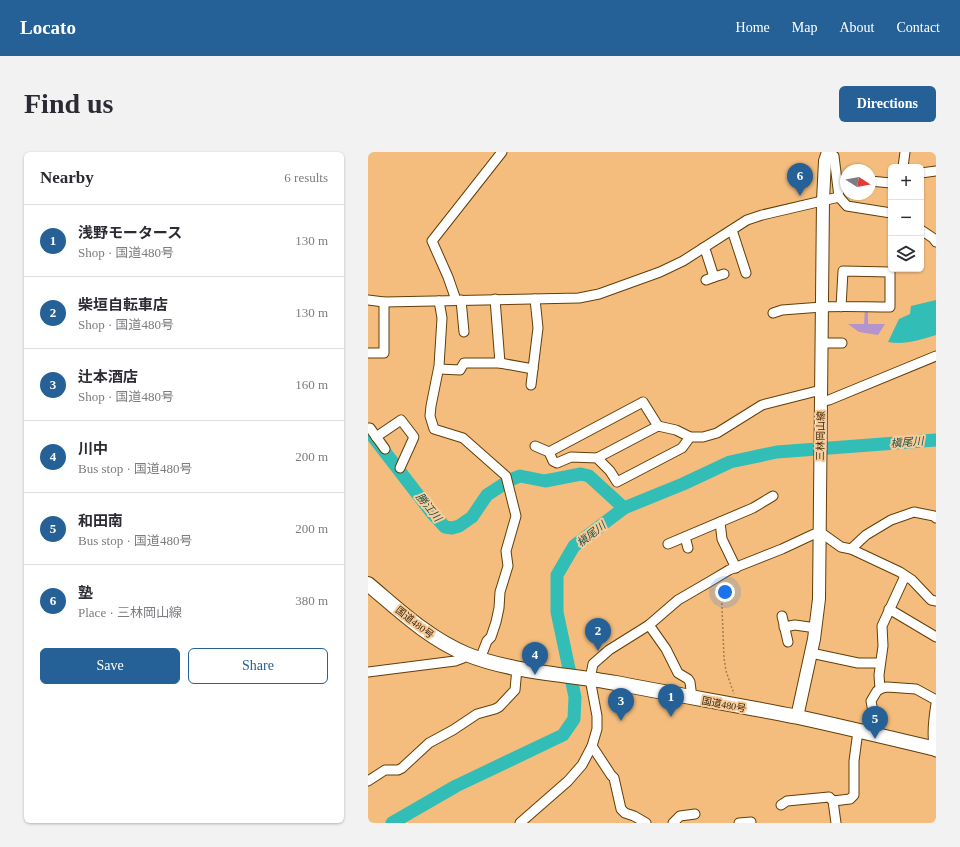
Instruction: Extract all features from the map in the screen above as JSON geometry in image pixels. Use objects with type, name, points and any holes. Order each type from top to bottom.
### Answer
[{"type":"highway","name":"国道480号","points":[[368,584],[412,622],[442,642],[465,654],[480,659],[517,668],[586,678],[797,717],[935,750]]},
{"type":"main road","name":"三林岡山線","points":[[797,717],[816,628],[819,599],[823,200],[825,155]]},
{"type":"street","points":[[903,164],[905,152]]},
{"type":"street","points":[[464,332],[458,300],[432,241],[498,154]]},
{"type":"street","points":[[825,155],[834,156],[840,176]]},
{"type":"street","points":[[924,173],[936,171]]},
{"type":"street","points":[[876,182],[888,183]]},
{"type":"street","points":[[839,197],[840,192]]},
{"type":"street","points":[[368,300],[384,302],[580,298],[599,294],[660,272],[683,261],[747,220],[762,215],[839,197]]},
{"type":"street","points":[[839,197],[847,206],[888,213]]},
{"type":"street","points":[[732,230],[746,273]]},
{"type":"street","points":[[924,232],[936,242]]},
{"type":"street","points":[[703,248],[706,252],[710,279],[724,274]]},
{"type":"street","points":[[776,310],[822,307],[841,307],[890,307],[890,272],[843,271],[841,307]]},
{"type":"street","points":[[494,299],[500,363]]},
{"type":"street","points":[[531,385],[538,328],[535,299]]},
{"type":"street","points":[[439,301],[442,318],[439,369],[430,411],[434,429],[463,438],[506,476],[516,516],[507,547],[508,566],[500,592],[496,622],[491,637],[486,641],[480,659]]},
{"type":"street","points":[[368,353],[384,353],[384,302]]},
{"type":"street","points":[[822,343],[842,342]]},
{"type":"street","points":[[536,446],[549,452],[553,461],[557,463],[571,457],[597,458],[658,426],[676,430],[690,437],[703,437],[717,433],[762,405],[821,396],[829,400],[936,356]]},
{"type":"street","points":[[439,369],[460,370],[464,363],[500,363],[533,369]]},
{"type":"street","points":[[549,452],[643,402],[658,426]]},
{"type":"street","points":[[376,437],[401,420],[414,437],[400,468]]},
{"type":"street","points":[[368,428],[370,428],[385,449]]},
{"type":"street","points":[[597,458],[610,471],[617,482],[682,448],[690,437]]},
{"type":"street","points":[[668,544],[720,522],[737,511],[768,497]]},
{"type":"street","points":[[851,549],[872,530],[905,514],[914,512],[935,515]]},
{"type":"street","points":[[720,522],[722,539],[736,568]]},
{"type":"street","points":[[520,823],[568,781],[582,765],[592,746],[597,729],[597,716],[586,678],[593,664],[609,650],[649,625],[678,600],[720,575],[820,532],[841,547],[851,549],[906,576],[931,600],[936,601]]},
{"type":"street","points":[[685,537],[688,548]]},
{"type":"street","points":[[880,689],[879,675],[883,646],[882,626],[906,576]]},
{"type":"street","points":[[368,593],[382,596]]},
{"type":"street","points":[[889,609],[936,637]]},
{"type":"street","points":[[782,616],[788,642]]},
{"type":"street","points":[[784,627],[795,624],[816,628]]},
{"type":"street","points":[[649,625],[666,649],[678,673],[688,678],[692,698]]},
{"type":"street","points":[[811,653],[858,663],[880,663]]},
{"type":"street","points":[[368,672],[455,661],[462,658],[465,654]]},
{"type":"street","points":[[368,780],[385,770],[398,770],[402,768],[429,743],[453,730],[477,714],[499,707],[515,690],[517,668]]},
{"type":"street","points":[[833,802],[850,799],[854,795],[854,761],[860,732],[870,724],[874,717],[871,701],[873,696],[880,689],[887,687],[916,689],[936,700]]},
{"type":"street","points":[[935,710],[935,750]]},
{"type":"street","points":[[592,746],[614,778],[621,809],[625,813],[646,823]]},
{"type":"street","points":[[780,805],[787,801],[829,797],[833,802],[836,823]]},
{"type":"street","points":[[673,823],[680,816],[695,814]]},
{"type":"street","points":[[739,823],[751,822]]},
{"type":"path","points":[[720,575],[724,658],[726,671],[738,706]]},
{"type":"shaded area","points":[[865,309],[868,310],[868,324],[885,324],[878,335],[859,332],[848,324],[864,324]]},
{"type":"water","points":[[936,300],[936,335],[906,342],[888,342],[899,319],[910,314],[911,306]]},
{"type":"waterway","name":"勝江川","points":[[368,433],[371,434],[432,513],[445,527],[452,528],[459,526],[472,517],[487,495],[510,480],[520,476],[545,481],[581,474],[589,476],[624,508]]},
{"type":"waterway","name":"槇尾川","points":[[392,823],[456,786],[563,735],[574,719],[575,697],[557,612],[557,575],[574,546],[624,508],[683,484],[730,462],[777,452],[936,440]]},
{"type":"place","name":"塾","points":[[800,196]]},
{"type":"place","name":"柴垣自転車店","points":[[598,651]]},
{"type":"place","name":"川中","points":[[535,675]]},
{"type":"place","name":"浅野モータース","points":[[671,717]]},
{"type":"place","name":"辻本酒店","points":[[621,721]]},
{"type":"place","name":"和田南","points":[[875,739]]}]
